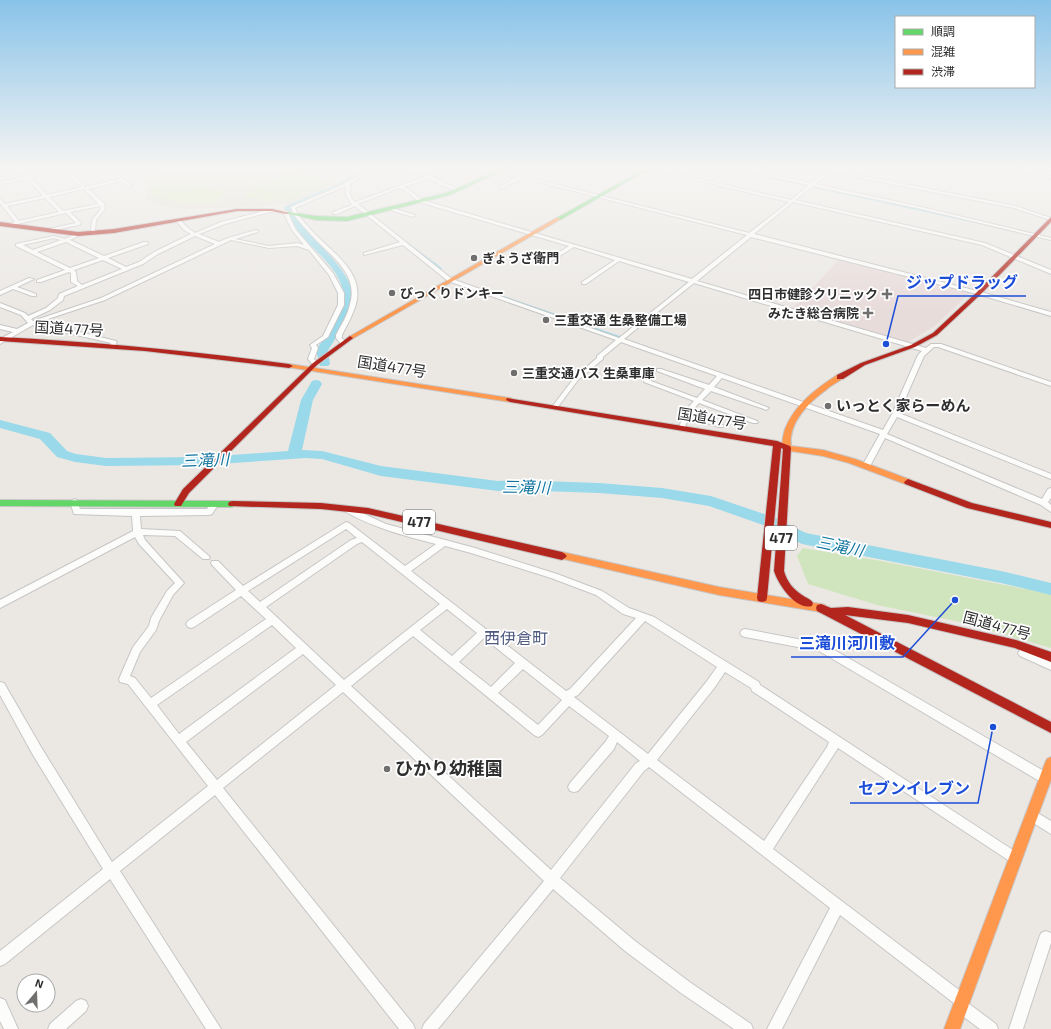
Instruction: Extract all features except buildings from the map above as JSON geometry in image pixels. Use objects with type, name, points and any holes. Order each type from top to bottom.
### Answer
[{"type":"main road","points":[[4,225],[78,234],[91,234],[200,216]]},
{"type":"main road","points":[[312,216],[332,219],[347,219],[362,216]]},
{"type":"main road","points":[[178,504],[186,490],[298,380],[330,352],[450,280],[564,216]]},
{"type":"main road","points":[[1051,219],[945,327],[913,346],[863,364],[820,389],[804,404],[794,418],[781,445],[823,453],[866,466],[970,506],[1051,525]]},
{"type":"main road","name":"国道477号","points":[[2,341],[166,356],[312,367],[635,426],[781,445]]},
{"type":"main road","name":"国道477号","points":[[2,341],[112,346],[312,367],[781,445]]},
{"type":"main road","points":[[555,407],[562,412],[635,426]]},
{"type":"main road","name":"国道477号","points":[[781,445],[785,467],[779,571],[782,585],[792,594],[830,612],[848,610],[908,619],[1016,644],[1051,658]]},
{"type":"main road","name":"477","points":[[763,594],[774,465],[781,445]]},
{"type":"main road","name":"国道477号","points":[[0,503],[74,502],[214,505],[267,504],[368,511],[657,578],[763,594],[817,607]]},
{"type":"main road","points":[[830,612],[1051,728]]},
{"type":"main road","points":[[952,1029],[1051,763]]},
{"type":"street","points":[[13,216],[18,223]]},
{"type":"street","points":[[4,225],[47,216]]},
{"type":"street","points":[[51,230],[78,224],[69,216]]},
{"type":"street","points":[[91,234],[93,231],[94,220],[97,216]]},
{"type":"street","points":[[2,341],[32,322],[54,305],[61,299],[61,295],[141,263],[160,251],[193,235],[251,216]]},
{"type":"street","points":[[292,216],[294,230],[334,278],[341,293],[342,299],[339,311],[325,338],[313,345],[315,348],[311,359],[312,367]]},
{"type":"street","points":[[295,216],[340,261],[353,284],[355,300],[338,338],[343,343]]},
{"type":"street","points":[[368,216],[450,280],[804,404],[884,434],[1044,503],[1051,509]]},
{"type":"street","points":[[472,216],[926,350]]},
{"type":"street","points":[[677,216],[979,293],[1051,314]]},
{"type":"street","points":[[555,407],[576,379],[601,358],[599,357],[774,216]]},
{"type":"street","points":[[857,216],[995,248],[998,247],[1018,254],[1037,268],[1051,272]]},
{"type":"street","points":[[955,216],[1051,239]]},
{"type":"street","points":[[177,220],[193,235],[219,244]]},
{"type":"street","points":[[231,222],[236,225]]},
{"type":"street","points":[[32,322],[103,299],[230,239],[256,231]]},
{"type":"street","points":[[32,252],[66,240],[78,234]]},
{"type":"street","points":[[83,287],[74,282],[73,272],[70,270],[18,245],[54,237],[66,240],[126,269]]},
{"type":"street","points":[[230,239],[269,247],[298,244],[312,250]]},
{"type":"street","points":[[39,281],[146,243]]},
{"type":"street","points":[[366,254],[403,243]]},
{"type":"street","points":[[548,261],[573,246]]},
{"type":"street","points":[[584,283],[620,259]]},
{"type":"street","points":[[0,293],[31,279]]},
{"type":"street","points":[[12,287],[34,295]]},
{"type":"street","points":[[0,305],[23,314],[32,322],[114,342],[112,346]]},
{"type":"street","points":[[0,327],[17,331]]},
{"type":"street","points":[[866,466],[895,414],[921,354],[933,345],[936,344],[1051,384]]},
{"type":"street","points":[[659,370],[766,408]]},
{"type":"street","points":[[682,428],[687,414],[722,375]]},
{"type":"street","points":[[646,381],[755,422]]},
{"type":"street","points":[[687,414],[720,426]]},
{"type":"street","points":[[895,414],[1051,477]]},
{"type":"street","points":[[1044,503],[1051,491]]},
{"type":"street","points":[[74,502],[77,512],[210,512],[214,505]]},
{"type":"street","points":[[347,509],[367,519],[394,529],[472,550],[583,586],[599,593],[626,611],[651,620],[755,685],[756,688],[1015,858]]},
{"type":"street","points":[[136,513],[137,532],[142,542],[180,583],[170,593],[154,621],[153,627],[136,650],[124,679],[131,681],[408,1029]]},
{"type":"street","points":[[190,624],[346,525],[404,572],[838,906],[962,1004],[991,1029]]},
{"type":"street","points":[[0,604],[137,532],[177,533],[206,557]]},
{"type":"street","points":[[260,607],[354,542],[362,539]]},
{"type":"street","points":[[404,572],[444,543]]},
{"type":"street","points":[[215,563],[242,591],[552,880],[630,946],[686,988],[746,1029]]},
{"type":"street","points":[[0,959],[446,604]]},
{"type":"street","points":[[413,630],[538,732],[567,698],[643,617]]},
{"type":"street","points":[[149,705],[273,619]]},
{"type":"street","points":[[452,662],[484,633]]},
{"type":"street","points":[[745,633],[821,647],[1045,778]]},
{"type":"street","points":[[994,639],[1051,666]]},
{"type":"street","points":[[178,741],[303,648]]},
{"type":"street","points":[[491,694],[522,663]]},
{"type":"street","points":[[429,1029],[552,880],[557,871],[640,767],[649,761],[711,684],[723,666]]},
{"type":"street","points":[[0,686],[37,751],[214,1029]]},
{"type":"street","points":[[574,787],[610,745],[615,735]]},
{"type":"street","points":[[765,850],[832,749],[835,740]]},
{"type":"street","points":[[1031,815],[1051,828]]},
{"type":"street","points":[[774,1029],[838,906]]},
{"type":"street","points":[[1016,1029],[1046,938]]},
{"type":"street","points":[[0,1005],[11,1029]]},
{"type":"street","points":[[55,1029],[81,1006]]},
{"type":"shaded area","points":[[840,259],[971,292],[935,326],[906,343],[792,309]]},
{"type":"green space","points":[[803,548],[876,560],[1051,594],[1051,648],[960,622],[877,605],[808,584],[797,556]]},
{"type":"waterway","points":[[292,216],[301,230],[334,266],[343,278],[348,289],[346,309],[330,340],[322,350],[324,364]]},
{"type":"waterway","points":[[766,220],[771,216]]},
{"type":"waterway","points":[[947,216],[988,225]]},
{"type":"waterway","points":[[394,233],[435,264]]},
{"type":"waterway","points":[[434,263],[441,269]]},
{"type":"waterway","points":[[668,299],[689,282]]},
{"type":"waterway","points":[[492,293],[619,337],[623,336]]},
{"type":"waterway","points":[[294,455],[307,400],[316,384]]},
{"type":"waterway","name":"三滝川","points":[[0,424],[45,436],[62,454],[75,458],[106,462],[204,461],[294,455]]},
{"type":"waterway","name":"三滝川","points":[[294,455],[322,455],[381,471],[498,486],[513,485],[599,488],[662,493],[711,501],[768,521],[802,538],[1001,577],[1051,589]]},
{"type":"traffic: fast","points":[[305,216],[347,219],[359,216]]},
{"type":"traffic: fast","points":[[558,219],[563,216]]},
{"type":"traffic: fast","points":[[0,503],[232,504]]},
{"type":"traffic: slow","points":[[350,338],[558,219]]},
{"type":"traffic: slow","points":[[289,366],[510,400]]},
{"type":"traffic: slow","points":[[840,377],[818,392],[799,411],[794,418],[788,433],[786,440],[787,448],[823,453],[852,461],[908,482]]},
{"type":"traffic: slow","points":[[562,556],[719,591],[821,608]]},
{"type":"traffic: slow","points":[[952,1029],[1051,763]]},
{"type":"traffic: jam","points":[[0,224],[78,234],[114,231],[202,216]]},
{"type":"traffic: jam","points":[[840,377],[863,364],[913,346],[935,334],[979,293],[1051,219]]},
{"type":"traffic: jam","points":[[178,504],[186,491],[315,364],[350,338]]},
{"type":"traffic: jam","points":[[0,339],[145,349],[289,366]]},
{"type":"traffic: jam","points":[[510,400],[777,444],[787,448]]},
{"type":"traffic: jam","points":[[762,598],[777,444]]},
{"type":"traffic: jam","points":[[787,448],[779,571],[783,582],[789,590],[808,603]]},
{"type":"traffic: jam","points":[[908,482],[970,506],[1051,525]]},
{"type":"traffic: jam","points":[[232,504],[321,506],[368,511],[562,556]]},
{"type":"traffic: jam","points":[[821,608],[830,612],[848,611],[908,619],[1016,644],[1051,657]]},
{"type":"traffic: jam","points":[[830,612],[1051,728]]},
{"type":"place","name":"ぎょうざ衛門","points":[[474,258]]},
{"type":"place","name":"びっくりドンキー","points":[[392,293]]},
{"type":"place","name":"四日市健診クリニック","points":[[887,294]]},
{"type":"place","name":"みたき総合病院","points":[[868,313]]},
{"type":"place","name":"三重交通 生桑整備工場","points":[[546,320]]},
{"type":"place","name":"ジップドラッグ","points":[[886,344]]},
{"type":"place","name":"三重交通バス 生桑車庫","points":[[514,373]]},
{"type":"place","name":"いっとく家らーめん","points":[[828,406]]},
{"type":"place","name":"三滝川河川敷","points":[[955,600]]},
{"type":"place","name":"セブンイレブン","points":[[993,727]]},
{"type":"place","name":"ひかり幼稚園","points":[[387,769]]},
{"type":"district","name":"西伊倉町","points":[[516,638]]}]
